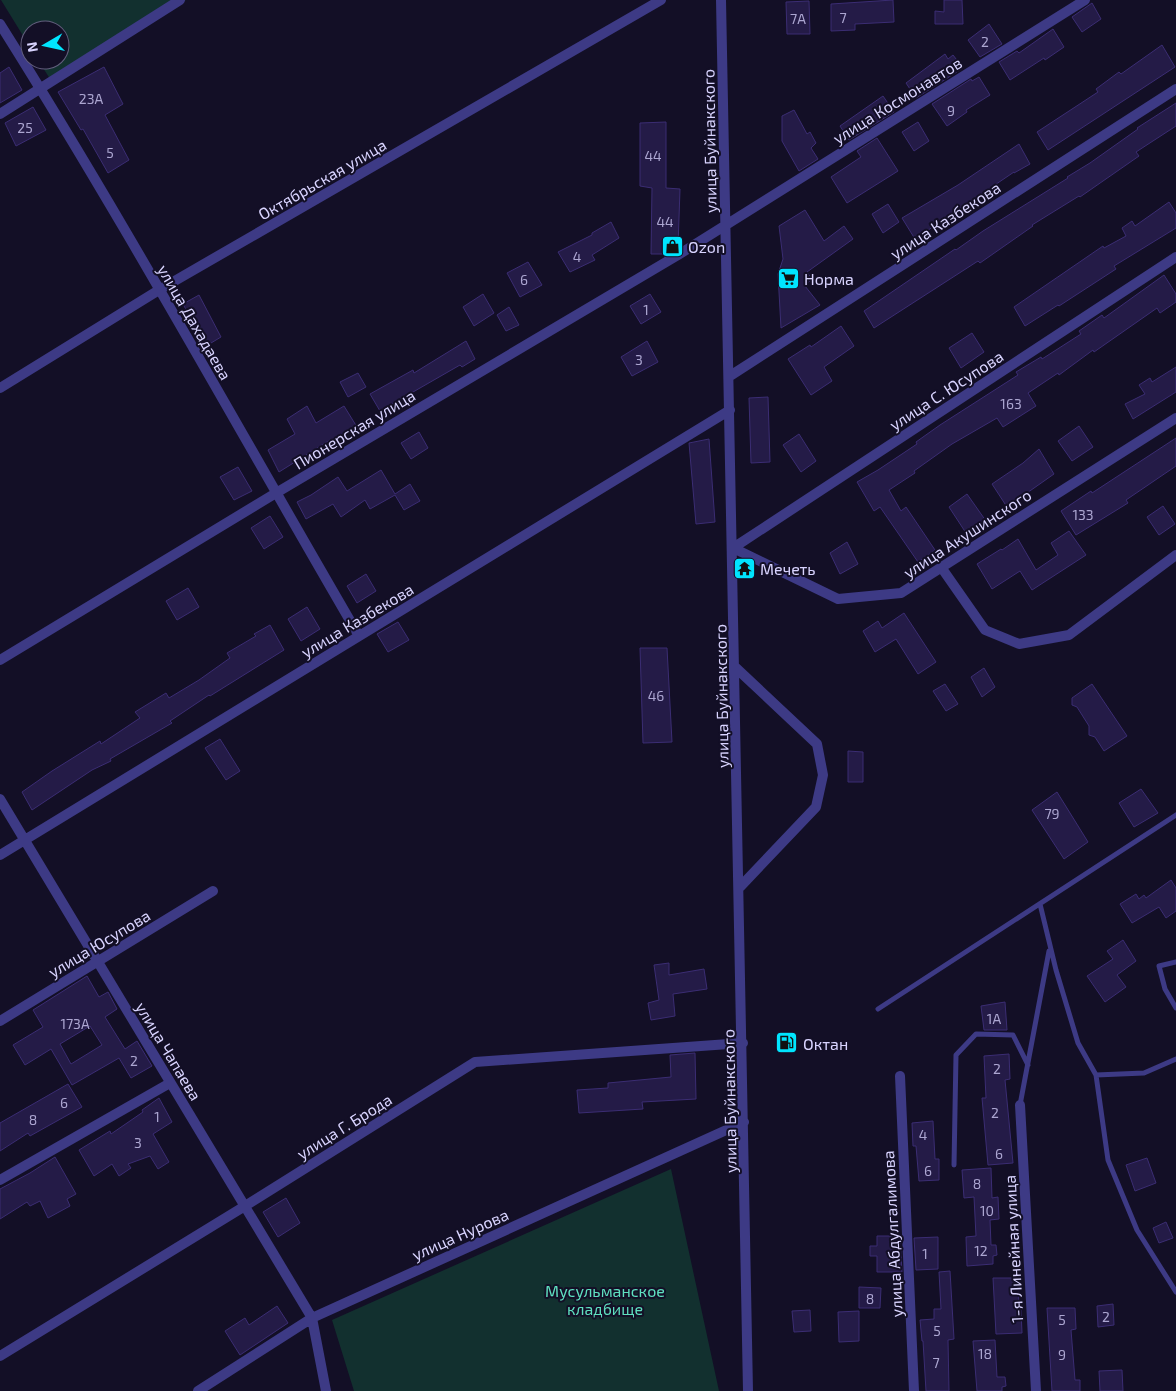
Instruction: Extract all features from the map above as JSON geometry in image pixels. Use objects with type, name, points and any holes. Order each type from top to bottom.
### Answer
[{"type":"street","points":[[0,114],[180,0]]},
{"type":"street","name":"Октябрьская улица","points":[[0,388],[159,290],[661,0]]},
{"type":"street","name":"улица Буйнакского","points":[[721,0],[740,887],[748,1391]]},
{"type":"street","name":"улица Космонавтов","points":[[726,225],[1085,0]]},
{"type":"street","name":"улица Дахадаева","points":[[0,24],[159,290],[359,636]]},
{"type":"street","name":"улица Казбекова","points":[[730,376],[1176,89]]},
{"type":"street","name":"Пионерская улица","points":[[0,660],[276,492],[726,225]]},
{"type":"street","name":"улица С. Юсупова","points":[[733,548],[1176,257]]},
{"type":"street","name":"улица Казбекова","points":[[0,855],[730,410]]},
{"type":"street","name":"улица Акушинского","points":[[733,548],[838,599],[901,593],[1176,418]]},
{"type":"street","points":[[941,567],[985,630],[1019,644],[1069,635],[1176,554]]},
{"type":"street","points":[[735,667],[817,744],[822,775],[816,807],[740,887]]},
{"type":"street","name":"улица Чапаева","points":[[0,798],[312,1318]]},
{"type":"street","name":"улица Юсупова","points":[[0,1020],[213,891]]},
{"type":"street","name":"улица Г. Брода","points":[[0,1356],[475,1062],[743,1042]]},
{"type":"street","name":"улица Абдулгалимова","points":[[900,1076],[914,1391]]},
{"type":"street","points":[[0,1180],[170,1082]]},
{"type":"street","name":"1-я Линейная улица","points":[[1020,1105],[1036,1391]]},
{"type":"street","name":"улица Нурова","points":[[198,1391],[312,1318],[744,1122]]},
{"type":"street","points":[[312,1318],[326,1391]]},
{"type":"lane","points":[[878,1010],[1176,815]]},
{"type":"lane","points":[[1040,904],[1056,970],[1078,1043],[1096,1075],[1108,1160],[1137,1230],[1176,1292]]},
{"type":"lane","points":[[1020,1105],[1050,947]]},
{"type":"lane","points":[[1176,962],[1159,966],[1165,989],[1176,1008]]},
{"type":"lane","points":[[954,1165],[956,1055],[976,1034],[1014,1035],[1028,1065]]},
{"type":"lane","points":[[1096,1075],[1144,1073],[1176,1059]]},
{"type":"green space","points":[[1,0],[186,0],[52,82],[44,70],[70,70],[70,20],[20,20],[20,31]]},
{"type":"green space","name":"Мусульманское кладбище","points":[[671,1169],[719,1391],[354,1391],[332,1320]]},
{"type":"building","points":[[893,0],[894,22],[855,24],[855,30],[831,31],[831,4]]},
{"type":"building","points":[[944,0],[962,0],[963,24],[935,24],[935,11],[944,12]]},
{"type":"building","points":[[809,1],[810,34],[787,34],[786,2]]},
{"type":"building","points":[[1092,3],[1101,19],[1082,32],[1072,17]]},
{"type":"building","points":[[989,24],[1002,44],[980,57],[968,40]]},
{"type":"building","points":[[1053,29],[1064,47],[1010,80],[999,62],[1017,51],[1019,53]]},
{"type":"building","points":[[1162,45],[1175,67],[1048,150],[1037,132],[1098,92],[1096,89],[1119,72],[1121,74]]},
{"type":"building","points":[[945,54],[948,59],[953,55],[963,68],[916,98],[906,83]]},
{"type":"building","points":[[9,67],[22,90],[0,103],[0,73]]},
{"type":"building","points":[[104,67],[123,104],[105,115],[129,160],[108,173],[83,129],[81,130],[58,92]]},
{"type":"building","points":[[979,77],[990,95],[966,110],[967,112],[947,126],[932,104],[971,79],[972,81]]},
{"type":"building","points":[[883,96],[894,112],[849,140],[840,126]]},
{"type":"building","points":[[1176,103],[1176,126],[1136,152],[1139,156],[1080,197],[1032,225],[980,263],[978,261],[874,328],[864,311],[955,249],[1068,178],[1137,128]]},
{"type":"building","points":[[33,107],[46,130],[16,146],[5,123]]},
{"type":"building","points":[[794,110],[807,134],[810,132],[816,143],[811,148],[818,159],[799,171],[782,141],[782,116]]},
{"type":"building","points":[[666,122],[666,188],[680,189],[678,247],[665,254],[651,254],[652,188],[640,186],[640,123]]},
{"type":"building","points":[[918,122],[929,141],[914,151],[902,132]]},
{"type":"building","points":[[877,138],[898,171],[847,203],[831,177],[861,157],[857,151]]},
{"type":"building","points":[[1019,144],[1030,164],[1014,172],[915,239],[902,218],[958,185]]},
{"type":"building","points":[[1169,202],[1176,213],[1176,228],[1114,266],[1116,269],[1025,326],[1014,307],[1103,246],[1104,248],[1126,236],[1122,228],[1132,221],[1135,226]]},
{"type":"building","points":[[888,204],[899,222],[883,233],[872,214]]},
{"type":"building","points":[[805,210],[824,241],[844,226],[853,239],[807,272],[812,279],[805,286],[820,305],[781,328],[778,274],[783,259],[779,226]]},
{"type":"building","points":[[611,222],[619,238],[592,255],[595,260],[570,272],[558,252],[592,235],[592,233]]},
{"type":"building","points":[[528,262],[542,285],[520,297],[507,273]]},
{"type":"building","points":[[1164,275],[1176,294],[1176,302],[1160,313],[1157,308],[1094,352],[1093,350],[1059,375],[1058,373],[1028,393],[1036,406],[1003,427],[997,418],[952,444],[914,471],[915,473],[889,490],[901,511],[906,507],[935,550],[918,562],[880,507],[874,511],[857,482],[878,470],[917,444],[916,442],[940,425],[1018,375],[1016,372],[1041,357],[1042,359],[1081,334],[1079,331],[1102,315],[1104,318]]},
{"type":"building","points":[[483,294],[494,313],[474,326],[463,307]]},
{"type":"building","points":[[650,294],[661,312],[641,324],[630,306]]},
{"type":"building","points":[[199,295],[221,337],[206,346],[183,304]]},
{"type":"building","points":[[509,307],[519,325],[506,331],[497,315]]},
{"type":"building","points":[[841,326],[854,346],[824,367],[832,381],[811,395],[788,359],[810,345],[811,347]]},
{"type":"building","points":[[972,333],[984,352],[961,368],[949,348]]},
{"type":"building","points":[[466,341],[475,359],[462,367],[460,365],[380,411],[370,394],[413,370],[414,373]]},
{"type":"building","points":[[647,341],[658,362],[632,376],[621,357]]},
{"type":"building","points":[[1176,367],[1176,392],[1133,419],[1125,404],[1145,394],[1139,385],[1150,378],[1152,382]]},
{"type":"building","points":[[358,373],[366,387],[348,397],[340,382]]},
{"type":"building","points":[[768,397],[770,462],[751,463],[749,398]]},
{"type":"building","points":[[307,406],[316,423],[344,406],[357,427],[331,442],[330,440],[279,472],[268,450],[295,434],[287,419]]},
{"type":"building","points":[[1079,426],[1093,447],[1072,461],[1058,441]]},
{"type":"building","points":[[419,432],[428,448],[411,459],[401,443]]},
{"type":"building","points":[[799,434],[816,461],[801,472],[783,445]]},
{"type":"building","points":[[1176,438],[1176,466],[1126,500],[1128,503],[1076,535],[1061,511]]},
{"type":"building","points":[[709,439],[715,522],[696,524],[689,443]]},
{"type":"building","points":[[1039,449],[1054,474],[1007,507],[992,484],[1023,463]]},
{"type":"building","points":[[238,467],[252,491],[234,500],[220,477]]},
{"type":"building","points":[[381,470],[395,494],[410,484],[420,501],[404,510],[395,495],[370,509],[365,500],[341,517],[333,504],[306,519],[297,502],[338,477],[347,491]]},
{"type":"building","points":[[967,494],[986,521],[966,533],[949,507]]},
{"type":"building","points":[[1163,506],[1175,524],[1159,535],[1147,517]]},
{"type":"building","points":[[270,516],[283,537],[264,549],[251,528]]},
{"type":"building","points":[[1069,531],[1086,555],[1032,590],[1020,571],[992,589],[977,564],[1018,539],[1036,570],[1058,555],[1051,543]]},
{"type":"building","points":[[847,542],[858,564],[840,574],[830,553]]},
{"type":"building","points":[[366,574],[376,591],[357,603],[347,586]]},
{"type":"building","points":[[188,588],[199,607],[177,620],[166,601]]},
{"type":"building","points":[[307,607],[320,629],[301,641],[288,619]]},
{"type":"building","points":[[904,613],[936,662],[918,674],[896,639],[875,652],[863,631],[878,621],[882,628]]},
{"type":"building","points":[[398,622],[409,640],[388,652],[377,634]]},
{"type":"building","points":[[270,625],[284,650],[209,695],[170,721],[172,723],[110,759],[111,761],[92,770],[32,810],[22,792],[52,771],[100,741],[101,744],[140,718],[135,712],[166,693],[169,698],[199,680],[230,658],[227,653],[256,636],[254,634]]},
{"type":"building","points":[[640,648],[667,648],[672,742],[643,743]]},
{"type":"building","points":[[984,668],[995,687],[982,697],[971,677]]},
{"type":"building","points":[[945,684],[958,704],[946,711],[933,691]]},
{"type":"building","points":[[1092,684],[1127,736],[1104,751],[1095,737],[1089,735],[1089,726],[1077,707],[1072,705],[1072,698]]},
{"type":"building","points":[[220,739],[240,771],[226,780],[205,748]]},
{"type":"building","points":[[848,751],[863,752],[863,782],[848,782]]},
{"type":"building","points":[[1141,789],[1158,813],[1134,827],[1119,803]]},
{"type":"building","points":[[1057,792],[1088,842],[1064,859],[1032,810]]},
{"type":"building","points":[[1171,880],[1176,888],[1176,911],[1166,918],[1159,907],[1132,923],[1120,904],[1136,894],[1139,899],[1144,895],[1146,898]]},
{"type":"building","points":[[1123,940],[1136,961],[1117,975],[1126,987],[1105,1002],[1087,976],[1113,959],[1107,951]]},
{"type":"building","points":[[669,963],[669,975],[704,969],[707,989],[673,994],[675,1016],[651,1020],[648,1003],[659,1000],[654,965]]},
{"type":"building","points":[[87,976],[99,997],[108,992],[117,1009],[105,1017],[125,1049],[137,1041],[152,1066],[131,1078],[119,1058],[72,1085],[51,1049],[25,1065],[13,1045],[43,1027],[33,1010]],"holes":[[[90,1026],[102,1045],[71,1064],[60,1044]]]},
{"type":"building","points":[[1005,1002],[1007,1030],[984,1030],[981,1006]]},
{"type":"building","points":[[695,1053],[696,1099],[642,1102],[643,1109],[579,1113],[577,1090],[608,1088],[608,1083],[671,1077],[670,1055]]},
{"type":"building","points":[[1009,1054],[1010,1079],[1005,1080],[1013,1163],[988,1165],[982,1098],[986,1098],[984,1056]]},
{"type":"building","points":[[68,1084],[82,1107],[30,1136],[28,1133],[0,1151],[0,1123]]},
{"type":"building","points":[[159,1098],[172,1122],[153,1134],[169,1162],[158,1169],[150,1156],[128,1164],[131,1168],[119,1176],[112,1164],[94,1176],[79,1150],[110,1131],[111,1134],[143,1112],[142,1110]]},
{"type":"building","points":[[933,1121],[935,1159],[939,1159],[939,1180],[919,1181],[916,1146],[913,1146],[912,1123]]},
{"type":"building","points":[[55,1157],[76,1194],[67,1199],[70,1206],[48,1218],[40,1201],[30,1206],[27,1202],[0,1219],[0,1189]]},
{"type":"building","points":[[1147,1158],[1156,1183],[1135,1191],[1126,1165]]},
{"type":"building","points":[[991,1168],[992,1198],[998,1197],[999,1219],[990,1220],[991,1245],[996,1245],[997,1255],[993,1256],[993,1264],[967,1266],[966,1237],[976,1236],[974,1197],[964,1198],[962,1170]]},
{"type":"building","points":[[286,1198],[300,1223],[278,1237],[263,1212]]},
{"type":"building","points":[[1166,1222],[1173,1238],[1159,1243],[1153,1228]]},
{"type":"building","points":[[877,1236],[900,1236],[902,1272],[877,1272],[877,1256],[870,1256],[870,1246],[877,1246]]},
{"type":"building","points":[[938,1237],[938,1269],[916,1270],[914,1238]]},
{"type":"building","points":[[950,1271],[954,1339],[948,1340],[949,1391],[926,1391],[920,1320],[934,1319],[934,1309],[941,1309],[939,1272]]},
{"type":"building","points":[[993,1278],[1018,1278],[1022,1333],[996,1334]]},
{"type":"building","points":[[859,1287],[881,1288],[880,1308],[859,1308]]},
{"type":"building","points":[[1113,1304],[1114,1325],[1098,1327],[1097,1306]]},
{"type":"building","points":[[277,1306],[288,1323],[240,1355],[225,1331],[245,1318],[249,1325]]},
{"type":"building","points":[[1047,1308],[1075,1308],[1076,1329],[1071,1330],[1075,1380],[1080,1380],[1080,1391],[1052,1391]]},
{"type":"building","points":[[810,1310],[811,1331],[794,1332],[792,1311]]},
{"type":"building","points":[[859,1311],[859,1341],[839,1342],[838,1312]]},
{"type":"building","points":[[995,1340],[997,1377],[1005,1377],[1006,1386],[1002,1387],[1002,1391],[977,1391],[973,1341]]},
{"type":"building","points":[[1122,1370],[1123,1391],[1100,1391],[1099,1371]]},
{"type":"place","name":"Ozon","points":[[672,246]]},
{"type":"place","name":"Норма","points":[[788,278]]},
{"type":"place","name":"Мечеть","points":[[744,568]]},
{"type":"place","name":"Октан","points":[[787,1043]]}]
